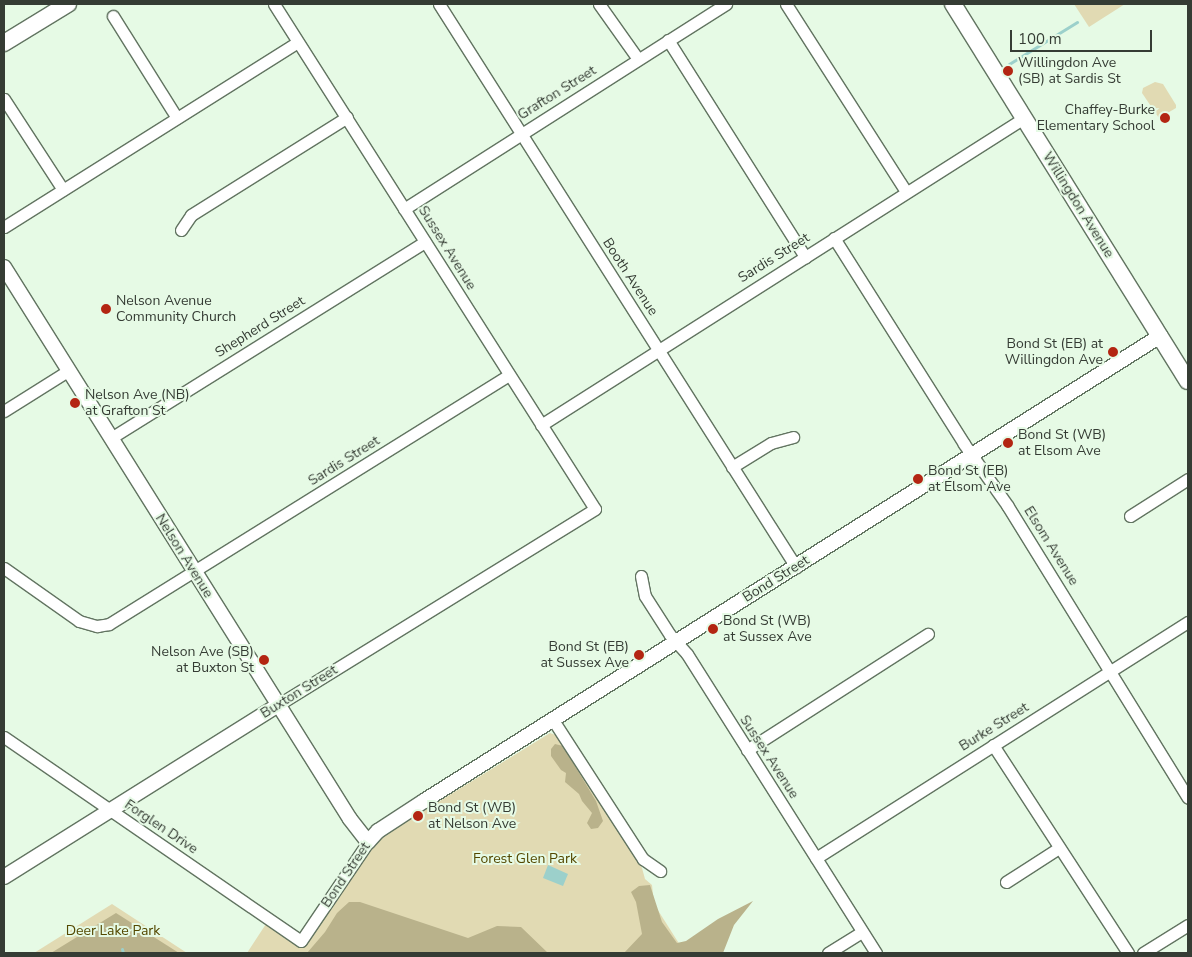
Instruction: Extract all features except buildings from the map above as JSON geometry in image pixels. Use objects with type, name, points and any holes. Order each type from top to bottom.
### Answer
[{"type":"main road","points":[[4,43],[68,4]]},
{"type":"main road","name":"Willingdon Avenue","points":[[953,4],[1188,380]]},
{"type":"street","name":"Sussex Avenue","points":[[274,4],[595,509]]},
{"type":"street","name":"Booth Avenue","points":[[439,4],[796,567]]},
{"type":"street","points":[[599,4],[638,59]]},
{"type":"street","name":"Grafton Street","points":[[404,209],[726,4]]},
{"type":"street","points":[[786,4],[906,192]]},
{"type":"street","points":[[113,16],[177,118]]},
{"type":"street","points":[[668,40],[805,256]]},
{"type":"street","points":[[4,226],[298,42]]},
{"type":"street","points":[[4,99],[63,190]]},
{"type":"street","points":[[181,230],[191,215],[347,117]]},
{"type":"street","name":"Sardis Street","points":[[541,425],[1024,118]]},
{"type":"street","name":"Elsom Avenue","points":[[834,238],[972,455],[1007,505],[1188,798]]},
{"type":"street","name":"Shepherd Street","points":[[111,438],[425,242]]},
{"type":"street","name":"Nelson Avenue","points":[[4,267],[350,819],[368,842]]},
{"type":"street","name":"Bond Street","points":[[301,941],[368,842],[378,831],[1160,336]]},
{"type":"street","points":[[4,411],[69,370]]},
{"type":"street","name":"Sardis Street","points":[[4,568],[79,621],[97,626],[116,621],[510,375]]},
{"type":"street","points":[[732,467],[771,443],[793,436]]},
{"type":"street","points":[[1130,516],[1188,479]]},
{"type":"street","name":"Buxton Street","points":[[4,877],[595,509]]},
{"type":"street","name":"Sussex Avenue","points":[[641,576],[645,596],[676,642],[687,654],[876,953]]},
{"type":"street","name":"Burke Street","points":[[816,858],[1188,622]]},
{"type":"street","points":[[747,750],[928,634]]},
{"type":"street","points":[[553,720],[643,859],[660,871]]},
{"type":"street","name":"Forglen Drive","points":[[4,737],[301,941]]},
{"type":"street","points":[[993,746],[1128,953]]},
{"type":"street","points":[[1178,781],[1188,775]]},
{"type":"street","points":[[1006,882],[1059,848]]},
{"type":"street","points":[[1143,953],[1188,925]]},
{"type":"street","points":[[828,953],[862,932]]},
{"type":"green space","points":[[1074,4],[1125,4],[1089,27]]},
{"type":"green space","points":[[1155,82],[1163,84],[1176,105],[1176,108],[1159,118],[1142,93],[1143,88]]},
{"type":"green space","name":"Forest Glen Park","points":[[550,733],[558,736],[642,868],[645,879],[652,885],[654,904],[685,953],[247,953],[266,924],[303,948],[376,843],[391,831]]},
{"type":"green space","points":[[555,744],[563,746],[596,801],[603,821],[598,828],[591,829],[587,823],[592,813],[579,794],[565,782],[566,773],[561,770],[551,756],[551,749]]},
{"type":"green space","points":[[650,885],[662,922],[677,943],[686,941],[718,919],[753,901],[734,925],[723,953],[624,953],[642,934],[636,902],[631,892],[639,886]]},
{"type":"green space","points":[[349,902],[360,902],[468,938],[497,926],[521,927],[548,953],[307,953],[325,932],[337,913]]},
{"type":"green space","name":"Deer Lake Park","points":[[112,904],[187,953],[34,953]]},
{"type":"green space","name":"Deer Lake Park","points":[[116,913],[179,953],[51,953]]},
{"type":"water","points":[[548,865],[568,874],[563,886],[543,878]]},
{"type":"waterway","points":[[1009,64],[1077,22]]},
{"type":"waterway","points":[[122,949],[123,953]]},
{"type":"place","name":"Willingdon Ave (SB) at Sardis St","points":[[1008,71]]},
{"type":"place","name":"Chaffey-Burke Elementary School","points":[[1165,118]]},
{"type":"place","name":"Nelson Avenue Community Church","points":[[106,309]]},
{"type":"place","name":"Bond St (EB) at Willingdon Ave","points":[[1113,352]]},
{"type":"place","name":"Nelson Ave (NB) at Grafton St","points":[[75,403]]},
{"type":"place","name":"Bond St (WB) at Elsom Ave","points":[[1008,443]]},
{"type":"place","name":"Bond St (EB) at Elsom Ave","points":[[918,479]]},
{"type":"place","name":"Bond St (WB) at Sussex Ave","points":[[713,629]]},
{"type":"place","name":"Bond St (EB) at Sussex Ave","points":[[639,655]]},
{"type":"place","name":"Nelson Ave (SB) at Buxton St","points":[[264,660]]},
{"type":"place","name":"Bond St (WB) at Nelson Ave","points":[[418,816]]}]
